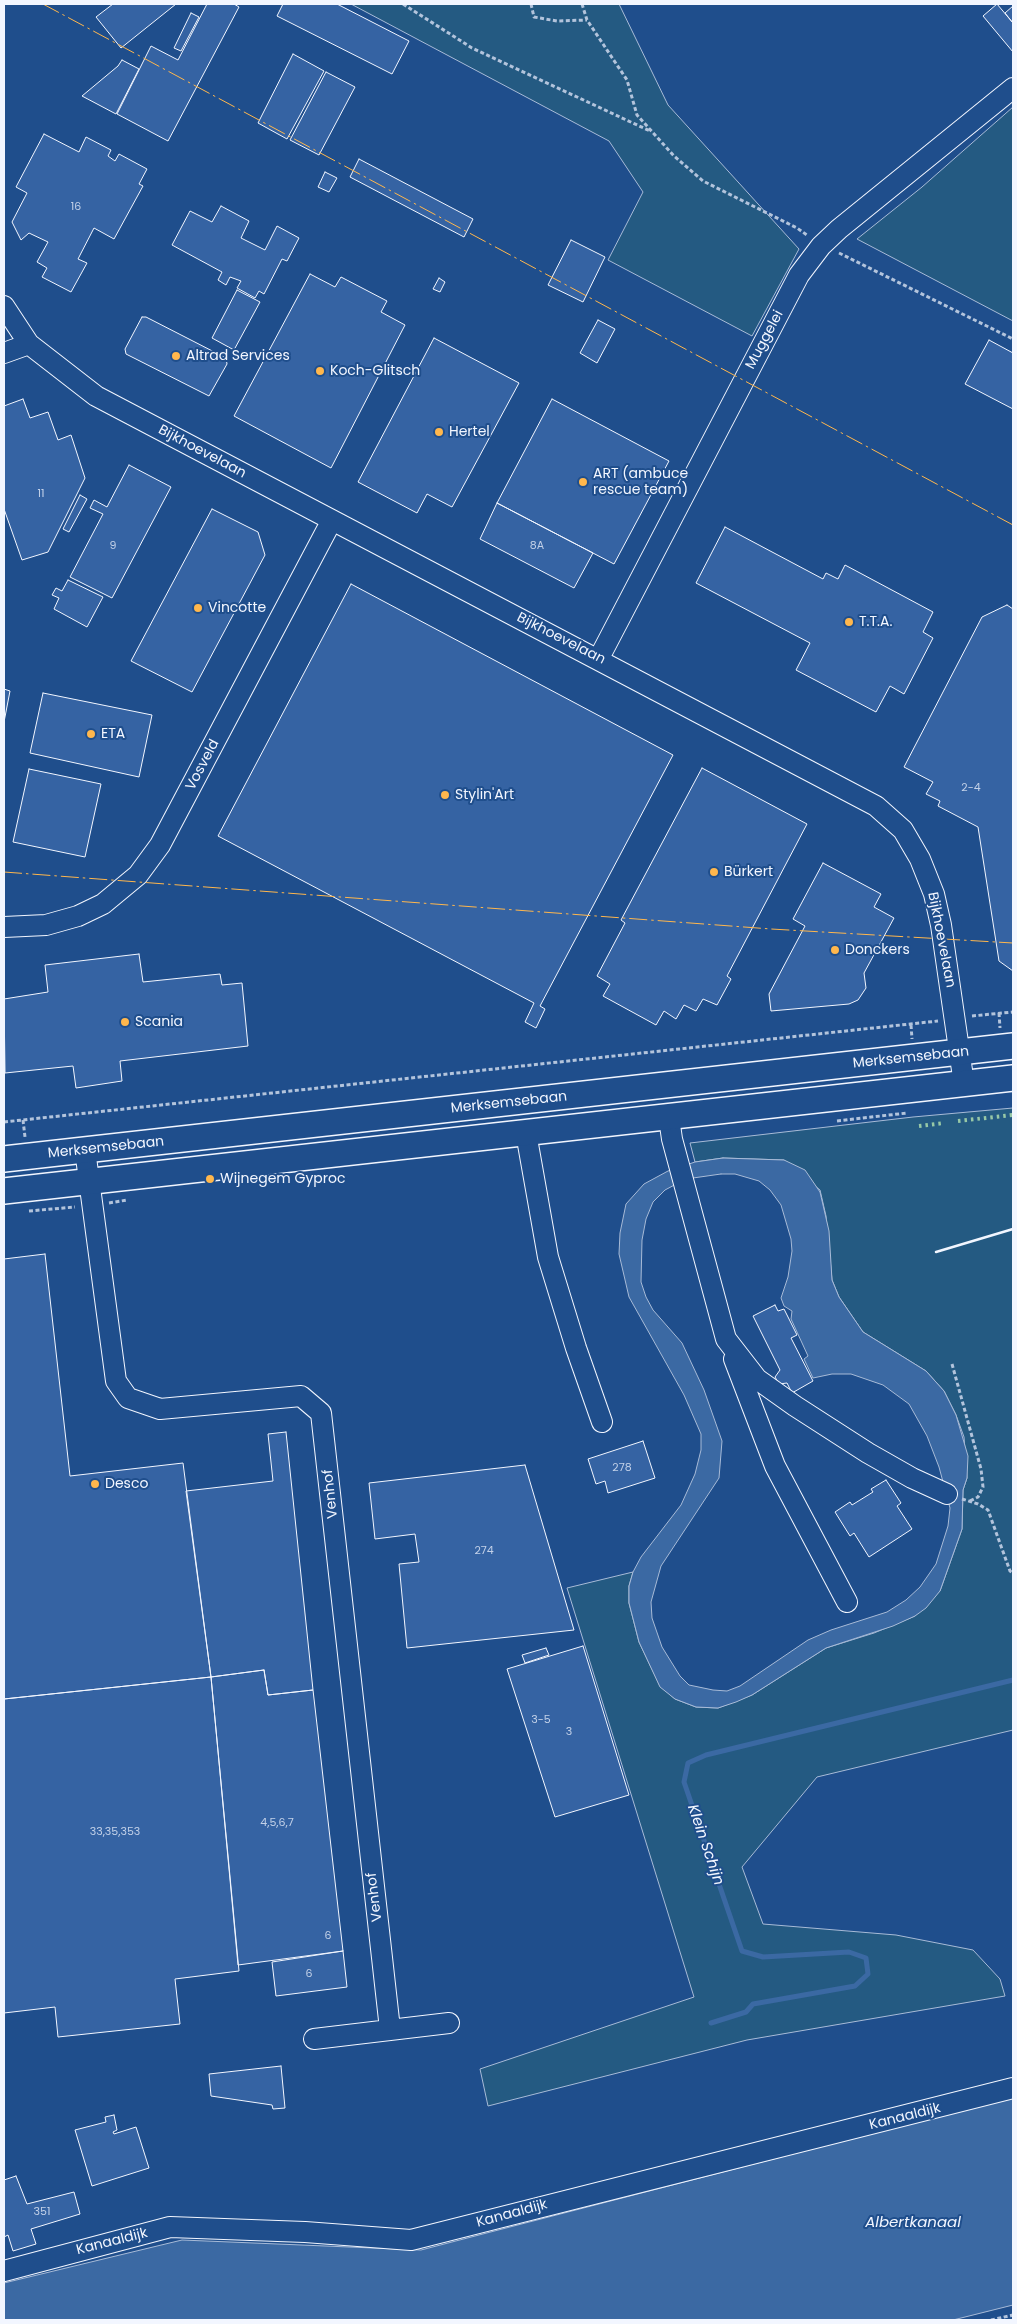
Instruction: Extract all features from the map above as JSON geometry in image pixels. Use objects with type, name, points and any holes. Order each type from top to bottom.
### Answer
[{"type":"main road","name":"Merksemsebaan","points":[[4,1159],[960,1052],[1007,1037]]},
{"type":"main road","points":[[4,1190],[669,1118],[1013,1078]]},
{"type":"street","name":"Muggelei","points":[[599,658],[799,275],[822,245],[857,214],[1013,88]]},
{"type":"street","name":"Bijkhoevelaan","points":[[4,306],[28,344],[96,396],[599,658],[876,806],[903,830],[920,859],[934,894],[941,925],[964,1084]]},
{"type":"street","points":[[4,353],[28,344]]},
{"type":"street","name":"Vosveld","points":[[4,927],[46,925],[78,916],[103,904],[138,875],[160,845],[332,520]]},
{"type":"street","points":[[669,1118],[672,1139],[726,1339],[775,1466],[847,1602]]},
{"type":"street","points":[[526,1133],[548,1257],[576,1348],[602,1422]]},
{"type":"street","name":"Venhof","points":[[85,1150],[116,1381],[128,1398],[160,1409],[301,1396],[321,1413],[390,2029]]},
{"type":"street","points":[[726,1339],[757,1379],[795,1406],[868,1453],[912,1478],[947,1494]]},
{"type":"street","points":[[314,2039],[449,2023]]},
{"type":"street","name":"Kanaaldijk","points":[[4,2271],[170,2227],[305,2232],[412,2240],[1013,2088]]},
{"type":"path","points":[[403,4],[472,48],[653,132]]},
{"type":"path","points":[[531,4],[534,16],[557,21],[587,20]]},
{"type":"path","points":[[582,4],[587,20],[628,80],[637,115],[674,156],[703,181],[797,228],[822,245],[1013,340]]},
{"type":"path","points":[[4,1122],[911,1025],[954,1018],[1013,1012]]},
{"type":"path","points":[[999,1013],[1007,1037]]},
{"type":"path","points":[[911,1025],[912,1041]]},
{"type":"path","points":[[952,1364],[981,1469],[983,1488],[978,1497],[968,1502],[978,1504],[988,1510],[1010,1571],[1013,1574]]},
{"type":"path","points":[[992,2320],[1013,2315]]},
{"type":"shaded area","points":[[351,4],[619,4],[668,105],[799,249],[752,336],[608,260],[643,192],[609,141]]},
{"type":"shaded area","points":[[1013,107],[1013,321],[857,239],[922,187]]},
{"type":"shaded area","points":[[1013,1108],[1013,1730],[817,1777],[742,1867],[763,1924],[896,1935],[973,1950],[1000,1979],[1005,1996],[747,2040],[488,2106],[480,2069],[694,1997],[567,1588],[633,1572],[629,1586],[629,1603],[639,1642],[660,1686],[675,1699],[696,1707],[718,1708],[752,1695],[826,1648],[874,1633],[915,1616],[940,1591],[962,1529],[963,1490],[967,1478],[964,1437],[956,1415],[944,1391],[926,1371],[863,1332],[839,1297],[832,1280],[826,1216],[820,1190],[784,1160],[723,1158],[695,1162],[690,1143],[913,1117]]},
{"type":"water","points":[[723,1158],[784,1160],[805,1170],[820,1192],[829,1231],[832,1280],[839,1297],[863,1332],[926,1371],[944,1391],[956,1415],[968,1456],[967,1478],[963,1490],[962,1529],[940,1591],[926,1608],[915,1616],[893,1626],[826,1648],[752,1695],[718,1708],[696,1707],[675,1699],[660,1687],[639,1642],[629,1603],[629,1586],[633,1572],[641,1557],[681,1505],[695,1474],[701,1450],[701,1434],[684,1395],[629,1297],[619,1254],[620,1233],[626,1204],[644,1184],[668,1171],[695,1162]],"holes":[[[735,1174],[759,1181],[770,1190],[781,1205],[791,1239],[792,1251],[788,1277],[781,1298],[784,1306],[792,1311],[791,1319],[808,1356],[804,1359],[813,1378],[832,1374],[851,1374],[883,1385],[909,1404],[927,1436],[939,1467],[950,1508],[948,1526],[936,1564],[920,1587],[906,1600],[887,1612],[831,1630],[808,1640],[740,1686],[727,1691],[689,1685],[680,1676],[662,1647],[652,1618],[651,1602],[661,1566],[719,1478],[722,1441],[704,1390],[682,1343],[653,1310],[641,1282],[642,1240],[646,1219],[653,1202],[665,1190],[680,1182],[693,1178]]]},
{"type":"water","name":"Albertkanaal","points":[[1013,2097],[1013,2305],[953,2320],[4,2320],[4,2283],[182,2240],[421,2250]]},
{"type":"building","points":[[113,4],[176,4],[121,48],[96,17]]},
{"type":"building","points":[[207,4],[234,4],[239,7],[168,141],[117,114],[151,46],[178,60]]},
{"type":"building","points":[[283,4],[337,4],[409,41],[392,74],[277,16]]},
{"type":"building","points":[[997,4],[1013,23],[1013,52],[983,16]]},
{"type":"building","points":[[1013,6],[1013,23],[1005,13]]},
{"type":"building","points":[[191,13],[199,17],[181,51],[174,48]]},
{"type":"building","points":[[293,54],[324,71],[287,139],[258,123]]},
{"type":"building","points":[[122,60],[139,69],[116,114],[82,96],[118,66]]},
{"type":"building","points":[[326,72],[355,87],[319,155],[290,140]]},
{"type":"building","points":[[44,134],[79,152],[86,137],[111,150],[108,156],[115,161],[119,154],[147,169],[139,184],[143,186],[114,239],[94,228],[78,259],[87,263],[71,292],[42,277],[47,268],[37,262],[48,242],[29,233],[21,240],[12,222],[27,193],[16,187]]},
{"type":"building","points":[[359,159],[473,219],[464,237],[350,177]]},
{"type":"building","points":[[325,172],[337,178],[329,192],[318,187]]},
{"type":"building","points":[[221,206],[249,221],[241,238],[265,250],[277,226],[299,238],[287,261],[282,259],[264,294],[259,291],[255,298],[237,288],[241,281],[230,277],[226,285],[218,280],[222,272],[172,245],[190,211],[212,222]]},
{"type":"building","points":[[571,240],[605,257],[583,302],[548,285]]},
{"type":"building","name":"Koch-Glitsch","points":[[310,274],[335,287],[341,277],[387,301],[381,312],[405,325],[331,468],[234,416]]},
{"type":"building","points":[[439,278],[445,282],[440,292],[433,289]]},
{"type":"building","points":[[237,290],[260,302],[234,350],[212,338]]},
{"type":"building","name":"Altrad Services","points":[[142,317],[146,317],[226,358],[227,364],[209,396],[126,354],[125,349]]},
{"type":"building","points":[[598,320],[615,329],[597,363],[580,353]]},
{"type":"building","name":"Hertel","points":[[434,338],[519,383],[452,507],[427,494],[417,513],[358,482]]},
{"type":"building","points":[[989,340],[1013,353],[1013,409],[965,384]]},
{"type":"building","points":[[23,399],[30,418],[48,412],[58,440],[71,435],[85,478],[48,552],[22,560],[4,509],[4,406]]},
{"type":"building","name":"ART (ambuce rescue team)","points":[[552,399],[669,461],[614,564],[497,503]]},
{"type":"building","points":[[129,465],[171,487],[112,598],[70,577],[103,514],[90,508],[94,500],[107,507]]},
{"type":"building","points":[[80,495],[87,499],[69,532],[63,529]]},
{"type":"building","points":[[497,503],[593,553],[574,588],[480,539]]},
{"type":"building","name":"Vincotte","points":[[212,509],[258,532],[265,555],[192,692],[131,661]]},
{"type":"building","name":"T.T.A.","points":[[725,527],[823,579],[826,573],[838,579],[845,565],[933,612],[923,632],[933,638],[904,694],[890,686],[876,712],[796,670],[810,643],[696,583]]},
{"type":"building","points":[[68,580],[103,597],[87,627],[54,609],[59,598],[52,595],[56,588],[62,591]]},
{"type":"building","name":"Stylin'Art","points":[[351,584],[673,755],[540,1006],[545,1009],[536,1028],[525,1022],[534,1003],[218,836]]},
{"type":"building","points":[[1007,605],[1013,609],[1013,971],[999,961],[978,827],[938,806],[940,801],[926,794],[933,782],[904,767],[982,617]]},
{"type":"building","points":[[4,689],[10,691],[4,722]]},
{"type":"building","name":"ETA","points":[[43,693],[152,715],[139,777],[30,753]]},
{"type":"building","name":"Bürkert","points":[[702,768],[807,824],[727,976],[731,979],[717,1005],[703,999],[696,1011],[684,1005],[676,1019],[664,1011],[656,1025],[603,996],[610,984],[597,976],[625,923],[621,920]]},
{"type":"building","points":[[29,769],[101,784],[85,857],[13,842]]},
{"type":"building","name":"Donckers","points":[[823,863],[881,894],[874,907],[894,918],[864,973],[866,988],[858,1000],[849,1004],[771,1011],[769,994],[805,926],[793,919]]},
{"type":"building","name":"Scania","points":[[139,954],[143,982],[220,974],[222,985],[242,983],[248,1046],[120,1061],[122,1081],[76,1088],[73,1066],[5,1073],[4,999],[48,992],[45,965]]},
{"type":"building","name":"Desco","points":[[45,1254],[70,1476],[183,1463],[211,1677],[4,1699],[4,1259]]},
{"type":"building","points":[[775,1305],[778,1311],[784,1309],[797,1335],[791,1338],[813,1381],[792,1393],[787,1383],[779,1384],[775,1377],[780,1370],[753,1316]]},
{"type":"building","points":[[286,1432],[313,1690],[268,1695],[264,1670],[211,1677],[186,1491],[273,1481],[268,1434]]},
{"type":"building","points":[[643,1441],[655,1478],[608,1493],[605,1481],[596,1484],[588,1459]]},
{"type":"building","points":[[525,1465],[574,1630],[407,1648],[399,1564],[419,1562],[415,1534],[375,1539],[369,1483]]},
{"type":"building","points":[[886,1480],[901,1503],[897,1506],[912,1529],[869,1557],[854,1533],[850,1536],[835,1512],[850,1502],[852,1505],[873,1492],[871,1489]]},
{"type":"building","points":[[583,1646],[629,1795],[555,1817],[507,1669]]},
{"type":"building","points":[[546,1648],[549,1655],[525,1663],[522,1655]]},
{"type":"building","points":[[264,1670],[268,1695],[313,1690],[343,1951],[238,1965],[211,1677]]},
{"type":"building","points":[[211,1677],[239,1971],[175,1979],[180,2024],[58,2037],[55,2007],[4,2013],[4,1699]]},
{"type":"building","points":[[343,1951],[347,1987],[276,1996],[272,1962]]},
{"type":"building","points":[[281,2066],[285,2108],[273,2109],[272,2105],[211,2096],[209,2074]]},
{"type":"building","points":[[114,2115],[117,2130],[113,2132],[114,2134],[136,2127],[149,2168],[92,2186],[75,2130],[106,2122],[105,2117]]},
{"type":"building","points":[[16,2176],[27,2204],[74,2192],[80,2214],[31,2229],[36,2244],[13,2251],[8,2235],[4,2237],[4,2180]]},
{"type":"waterway","name":"Klein Schijn","points":[[711,2023],[746,2012],[753,2004],[855,1986],[868,1974],[866,1958],[849,1952],[763,1957],[742,1951],[684,1782],[688,1763],[706,1755],[1013,1680]]},
{"type":"hedge","points":[[958,1121],[1013,1115]]},
{"type":"hedge","points":[[919,1126],[944,1123]]},
{"type":"wall","points":[[936,1252],[1013,1229]]},
{"type":"power","points":[[43,4],[1013,525]]},
{"type":"power","points":[[4,872],[771,929],[1013,943]]},
{"type":"place","name":"Altrad Services","points":[[176,356]]},
{"type":"place","name":"Koch-Glitsch","points":[[320,371]]},
{"type":"place","name":"Hertel","points":[[439,432]]},
{"type":"place","name":"ART (ambuce rescue team)","points":[[583,482]]},
{"type":"place","name":"Vincotte","points":[[198,608]]},
{"type":"place","name":"T.T.A.","points":[[849,622]]},
{"type":"place","name":"ETA","points":[[91,734]]},
{"type":"place","name":"Stylin'Art","points":[[445,795]]},
{"type":"place","name":"Bürkert","points":[[714,872]]},
{"type":"place","name":"Donckers","points":[[835,950]]},
{"type":"place","name":"Scania","points":[[125,1022]]},
{"type":"place","name":"Wijnegem Gyproc","points":[[210,1179]]},
{"type":"place","name":"Desco","points":[[95,1484]]}]
